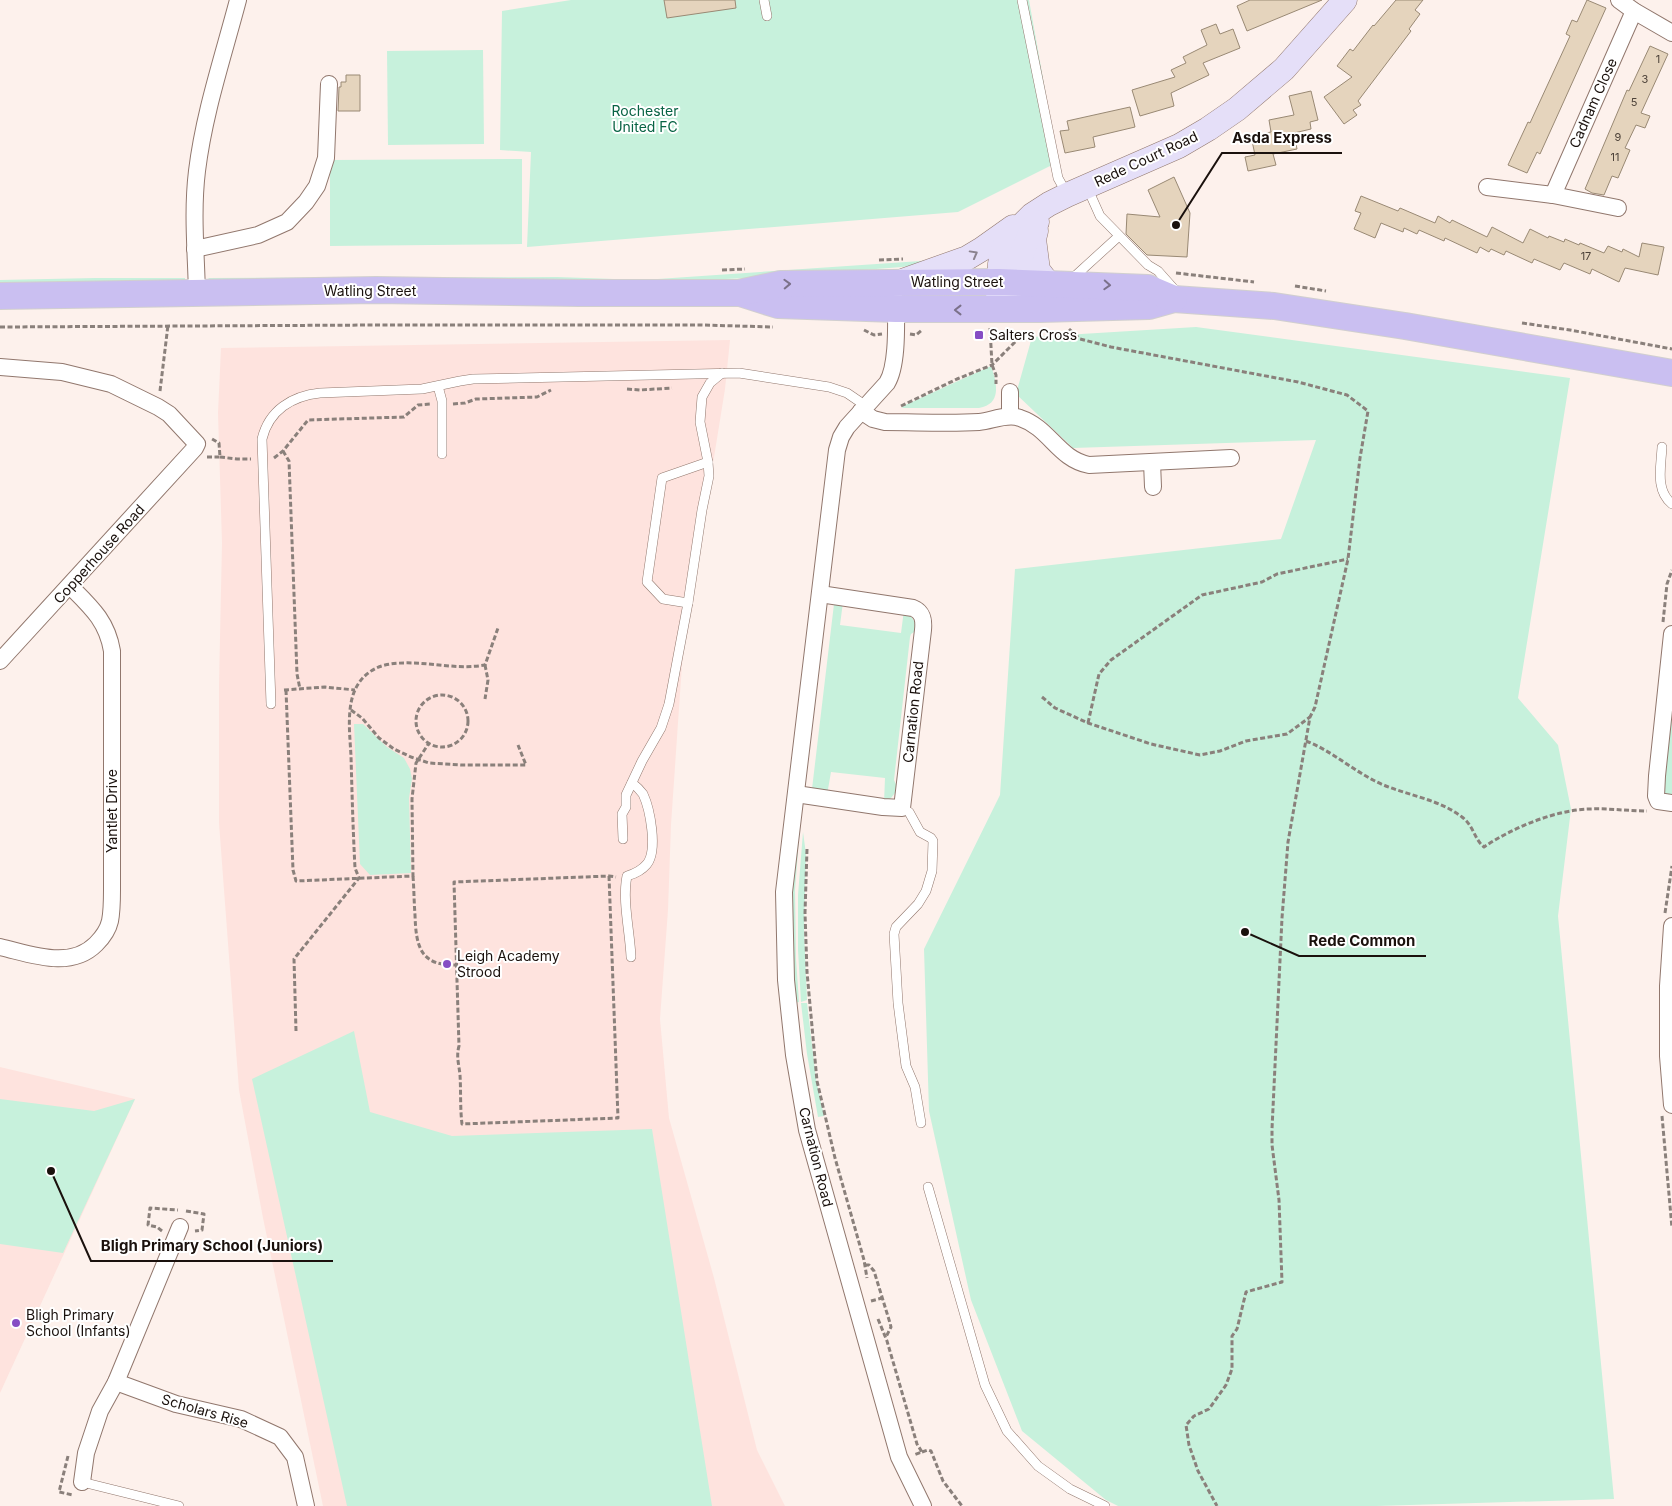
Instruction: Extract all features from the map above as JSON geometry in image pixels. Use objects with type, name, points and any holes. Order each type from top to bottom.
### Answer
[{"type":"main road","name":"Rede Court Road","points":[[1005,322],[1007,282],[1000,264],[1004,247],[1013,234],[1054,204],[1179,146],[1237,109],[1284,69],[1344,0]]},
{"type":"main road","points":[[896,282],[967,258],[1054,204]]},
{"type":"main road","points":[[1054,204],[1034,239],[1038,270],[1060,284]]},
{"type":"main road","name":"Watling Street","points":[[743,281],[778,305],[895,322],[1005,322],[1148,306],[1179,299]]},
{"type":"main road","name":"Watling Street","points":[[0,296],[376,290],[580,293],[743,281],[781,284],[1007,282],[1060,284],[1148,288],[1179,299]]},
{"type":"main road","points":[[1179,299],[1274,306],[1405,326],[1672,374]]},
{"type":"street","points":[[196,293],[194,209],[201,141],[238,0]]},
{"type":"street","points":[[1620,0],[1634,11],[1672,33]]},
{"type":"street","name":"Cadnam Close","points":[[1553,195],[1634,11]]},
{"type":"street","points":[[195,249],[258,235],[288,222],[306,202],[317,186],[326,158],[330,84]]},
{"type":"street","points":[[1487,188],[1553,195],[1618,208]]},
{"type":"street","name":"Carnation Road","points":[[896,282],[892,374],[887,383],[844,431],[838,445],[784,892],[785,951],[786,980],[794,1055],[805,1121],[899,1457],[923,1506]]},
{"type":"street","points":[[0,367],[62,372],[111,384],[158,407]]},
{"type":"street","points":[[1003,391],[1010,416]]},
{"type":"street","name":"Copperhouse Road","points":[[0,662],[196,448],[197,444],[168,414],[158,407]]},
{"type":"street","points":[[864,409],[873,419],[885,422],[971,422],[1010,416],[1024,419],[1038,427],[1069,458],[1082,464],[1095,466],[1232,458]]},
{"type":"street","points":[[1152,462],[1153,487]]},
{"type":"street","name":"Yantlet Drive","points":[[0,947],[54,958],[74,957],[91,949],[100,940],[107,930],[110,918],[112,890],[112,651],[109,636],[102,621],[70,586]]},
{"type":"street","name":"Carnation Road","points":[[820,594],[913,608],[922,614],[923,630],[905,810]]},
{"type":"street","points":[[1672,634],[1656,796],[1658,801],[1672,803]]},
{"type":"street","points":[[796,794],[905,810]]},
{"type":"street","points":[[1672,926],[1668,986],[1668,1056],[1672,1105]]},
{"type":"street","points":[[89,1484],[86,1453],[100,1411],[116,1382],[185,1230]]},
{"type":"street","name":"Scholars Rise","points":[[116,1382],[176,1404],[241,1419],[280,1437],[295,1457],[306,1506]]},
{"type":"lane","points":[[764,0],[767,16]]},
{"type":"lane","points":[[1022,0],[1058,178],[1054,204],[1100,216],[1148,265],[1158,271],[1179,299]]},
{"type":"lane","points":[[1060,284],[1074,277],[1119,236]]},
{"type":"lane","points":[[623,839],[622,813],[626,808],[626,795],[661,728],[666,714],[688,603],[709,476],[700,422],[702,397],[710,383],[722,374]]},
{"type":"lane","points":[[271,704],[262,439],[267,426],[277,411],[293,398],[320,393],[422,389],[473,379],[747,374],[829,387],[847,393],[864,409]]},
{"type":"lane","points":[[438,386],[442,404],[442,454]]},
{"type":"lane","points":[[1662,447],[1660,480],[1665,497],[1672,504]]},
{"type":"lane","points":[[688,603],[663,599],[647,582],[658,503],[662,478],[708,462]]},
{"type":"lane","points":[[631,957],[625,891],[627,876],[641,869],[647,863],[652,847],[652,830],[644,796],[632,783]]},
{"type":"lane","points":[[905,810],[920,832],[931,838],[933,844],[932,871],[926,891],[918,904],[896,927],[894,934],[898,1004],[906,1066],[915,1087],[921,1123]]},
{"type":"lane","points":[[928,1187],[985,1385],[1008,1431],[1038,1466],[1070,1489],[1104,1506]]},
{"type":"lane","points":[[89,1484],[179,1506]]},
{"type":"path","points":[[876,261],[909,258]]},
{"type":"path","points":[[718,271],[743,281]]},
{"type":"path","points":[[1062,317],[1080,339],[1111,347],[1298,382],[1347,395],[1368,412],[1360,458],[1348,559],[1315,707],[1310,717],[1288,842],[1282,918],[1272,1129],[1272,1144],[1280,1200],[1282,1282],[1246,1292],[1237,1329],[1232,1336],[1232,1369],[1226,1385],[1209,1409],[1194,1416],[1186,1425],[1189,1445],[1198,1471],[1217,1506]]},
{"type":"path","points":[[874,335],[895,322],[916,335],[928,326]]},
{"type":"path","points":[[1003,391],[992,365],[1005,322]]},
{"type":"path","points":[[992,365],[1005,322]]},
{"type":"path","points":[[0,328],[168,325],[702,325],[779,327]]},
{"type":"path","points":[[158,407],[168,325]]},
{"type":"path","points":[[855,329],[865,330],[878,339]]},
{"type":"path","points":[[907,409],[900,409],[900,407],[933,390],[992,365]]},
{"type":"path","points":[[622,388],[640,390],[672,389],[672,375]]},
{"type":"path","points":[[220,457],[236,460],[274,458],[283,451],[310,420],[404,417],[418,405],[465,403],[476,399],[537,397],[553,389]]},
{"type":"path","points":[[283,451],[289,461],[297,674],[300,689]]},
{"type":"path","points":[[1088,723],[1099,674],[1111,660],[1202,595],[1262,582],[1277,574],[1348,559]]},
{"type":"path","points":[[485,699],[488,680],[484,665],[498,628]]},
{"type":"path","points":[[359,878],[355,868],[350,710],[355,690],[367,674],[388,665],[408,663],[464,667],[484,665]]},
{"type":"path","points":[[271,691],[325,687],[355,690]]},
{"type":"path","points":[[286,690],[293,871],[296,880],[414,876]]},
{"type":"path","points":[[444,694],[459,700],[465,707],[468,715],[467,732],[462,739],[447,747],[429,744],[418,731],[416,723],[420,706],[435,695],[444,694]]},
{"type":"path","points":[[1042,697],[1055,708],[1088,723],[1151,744],[1200,755],[1220,751],[1246,741],[1288,734],[1310,717]]},
{"type":"path","points":[[350,710],[362,718],[382,740],[398,751],[435,765],[526,765],[518,745]]},
{"type":"path","points":[[1306,741],[1320,747],[1380,783],[1454,811],[1470,824],[1484,848],[1531,823],[1567,812],[1590,808],[1651,811]]},
{"type":"path","points":[[429,744],[418,760],[412,799],[416,937],[419,948],[426,956],[441,964],[456,965]]},
{"type":"path","points":[[806,842],[806,972],[817,1081],[835,1158],[865,1265],[867,1280]]},
{"type":"path","points":[[609,876],[618,1118],[462,1124],[460,1073],[457,1065],[459,1046],[454,882],[609,876],[627,876]]},
{"type":"path","points":[[296,1031],[294,957],[359,878]]},
{"type":"path","points":[[164,1235],[159,1228],[148,1224],[152,1207],[204,1214],[202,1230],[185,1230]]},
{"type":"path","points":[[865,1265],[868,1265],[874,1271],[891,1326],[886,1337]]},
{"type":"path","points":[[868,1302],[869,1296]]},
{"type":"path","points":[[868,1302],[882,1298]]},
{"type":"path","points":[[868,1302],[872,1306]]},
{"type":"path","points":[[876,1313],[886,1337],[916,1443],[922,1452]]},
{"type":"path","points":[[912,1460],[911,1456],[928,1450],[931,1452],[944,1482],[962,1506]]},
{"type":"path","points":[[69,1454],[59,1492],[75,1496],[84,1488],[94,1489],[89,1484]]},
{"type":"shaded area","name":"Leigh Academy Strood","points":[[730,340],[725,389],[683,650],[660,1019],[669,1118],[714,1278],[757,1450],[785,1506],[323,1506],[263,1218],[239,1090],[219,823],[222,543],[218,413],[221,348]]},
{"type":"shaded area","points":[[0,1067],[135,1099],[0,1393]]},
{"type":"green space","name":"Rochester United FC","points":[[571,0],[1029,0],[1058,162],[958,212],[527,247],[531,152],[500,150],[502,11]]},
{"type":"green space","points":[[483,50],[484,144],[388,145],[387,51]]},
{"type":"green space","points":[[522,159],[522,244],[330,246],[330,160]]},
{"type":"green space","points":[[993,229],[995,230],[962,252],[928,263],[902,267],[770,277],[636,283],[214,284],[208,278],[557,277],[643,280],[921,261],[950,252]]},
{"type":"green space","points":[[185,278],[185,281],[0,287],[0,280]]},
{"type":"green space","points":[[1196,327],[1570,378],[1518,698],[1558,745],[1571,809],[1558,916],[1614,1499],[1376,1506],[1118,1506],[1106,1500],[1022,1431],[971,1300],[929,1111],[924,949],[1000,795],[1015,569],[1281,539],[1316,440],[1073,448],[1016,394],[1032,337]]},
{"type":"green space","points":[[991,366],[996,392],[991,402],[986,406],[979,408],[902,408],[903,406]]},
{"type":"green space","points":[[843,602],[840,625],[901,633],[904,610],[913,619],[917,630],[910,637],[894,780],[898,789],[884,803],[885,778],[831,772],[827,795],[812,789],[834,604]]},
{"type":"green space","points":[[1672,672],[1672,799],[1662,794]]},
{"type":"green space","points":[[354,724],[363,724],[387,747],[404,758],[410,769],[412,779],[409,798],[411,873],[370,875],[360,864]]},
{"type":"green space","points":[[801,812],[795,890],[799,1002],[794,1003],[791,937],[792,870]]},
{"type":"green space","points":[[803,832],[806,854],[804,929],[807,1000],[801,1002],[798,950],[798,895]]},
{"type":"green space","points":[[801,1003],[807,1003],[816,1079],[824,1116],[818,1117],[807,1054]]},
{"type":"green space","points":[[354,1031],[370,1112],[452,1136],[652,1129],[712,1506],[347,1506],[252,1079]]},
{"type":"green space","points":[[0,1099],[94,1111],[135,1099],[63,1253],[0,1244]]},
{"type":"building","points":[[664,0],[735,0],[736,8],[667,18]]},
{"type":"building","points":[[1250,0],[1322,0],[1247,31],[1237,6]]},
{"type":"building","points":[[1396,0],[1423,0],[1415,10],[1420,14],[1409,29],[1411,31],[1358,101],[1361,105],[1353,110],[1357,115],[1344,124],[1324,97],[1352,77],[1337,66],[1350,49],[1353,51]]},
{"type":"building","points":[[1587,0],[1606,8],[1540,154],[1537,152],[1527,173],[1508,165],[1528,122],[1530,123],[1570,36],[1566,34],[1572,20],[1577,22]]},
{"type":"building","points":[[1216,24],[1220,34],[1233,29],[1240,48],[1203,63],[1209,75],[1171,93],[1174,106],[1140,116],[1132,90],[1175,77],[1171,70],[1186,63],[1183,57],[1207,45],[1201,30]]},
{"type":"building","points":[[1650,46],[1668,54],[1641,113],[1650,116],[1645,128],[1636,125],[1625,148],[1630,150],[1618,178],[1612,176],[1604,195],[1592,193],[1585,189],[1627,90],[1629,91]]},
{"type":"building","points":[[346,75],[360,75],[360,111],[338,111],[339,87],[341,87],[341,82],[346,82]]},
{"type":"building","points":[[1311,91],[1318,120],[1310,122],[1311,129],[1294,133],[1297,149],[1273,154],[1276,165],[1248,171],[1245,157],[1255,155],[1251,136],[1271,132],[1269,120],[1294,115],[1289,96]]},
{"type":"building","points":[[1130,107],[1135,127],[1093,137],[1095,147],[1065,153],[1060,131],[1069,130],[1067,121]]},
{"type":"building","points":[[1174,177],[1190,213],[1187,257],[1147,255],[1126,234],[1127,214],[1160,217],[1148,190]]},
{"type":"building","points":[[1361,196],[1398,211],[1400,208],[1435,223],[1438,216],[1450,223],[1452,220],[1487,237],[1492,227],[1523,243],[1530,229],[1548,238],[1549,236],[1564,242],[1565,239],[1579,245],[1580,243],[1604,253],[1608,246],[1622,252],[1623,249],[1639,257],[1642,243],[1664,247],[1658,275],[1625,268],[1619,282],[1592,269],[1590,274],[1564,263],[1560,270],[1534,259],[1532,263],[1506,251],[1504,255],[1491,249],[1489,252],[1480,247],[1477,253],[1445,238],[1444,241],[1419,230],[1417,234],[1404,228],[1403,232],[1381,223],[1375,238],[1354,229],[1361,213],[1355,211]]},
{"type":"place","name":"Asda Express","points":[[1176,225]]},
{"type":"place","name":"Salters Cross","points":[[979,335]]},
{"type":"place","name":"Rede Common","points":[[1245,932]]},
{"type":"place","name":"Leigh Academy Strood","points":[[447,964]]},
{"type":"place","name":"Bligh Primary School (Juniors)","points":[[51,1171]]},
{"type":"place","name":"Bligh Primary School (Infants)","points":[[16,1323]]}]
